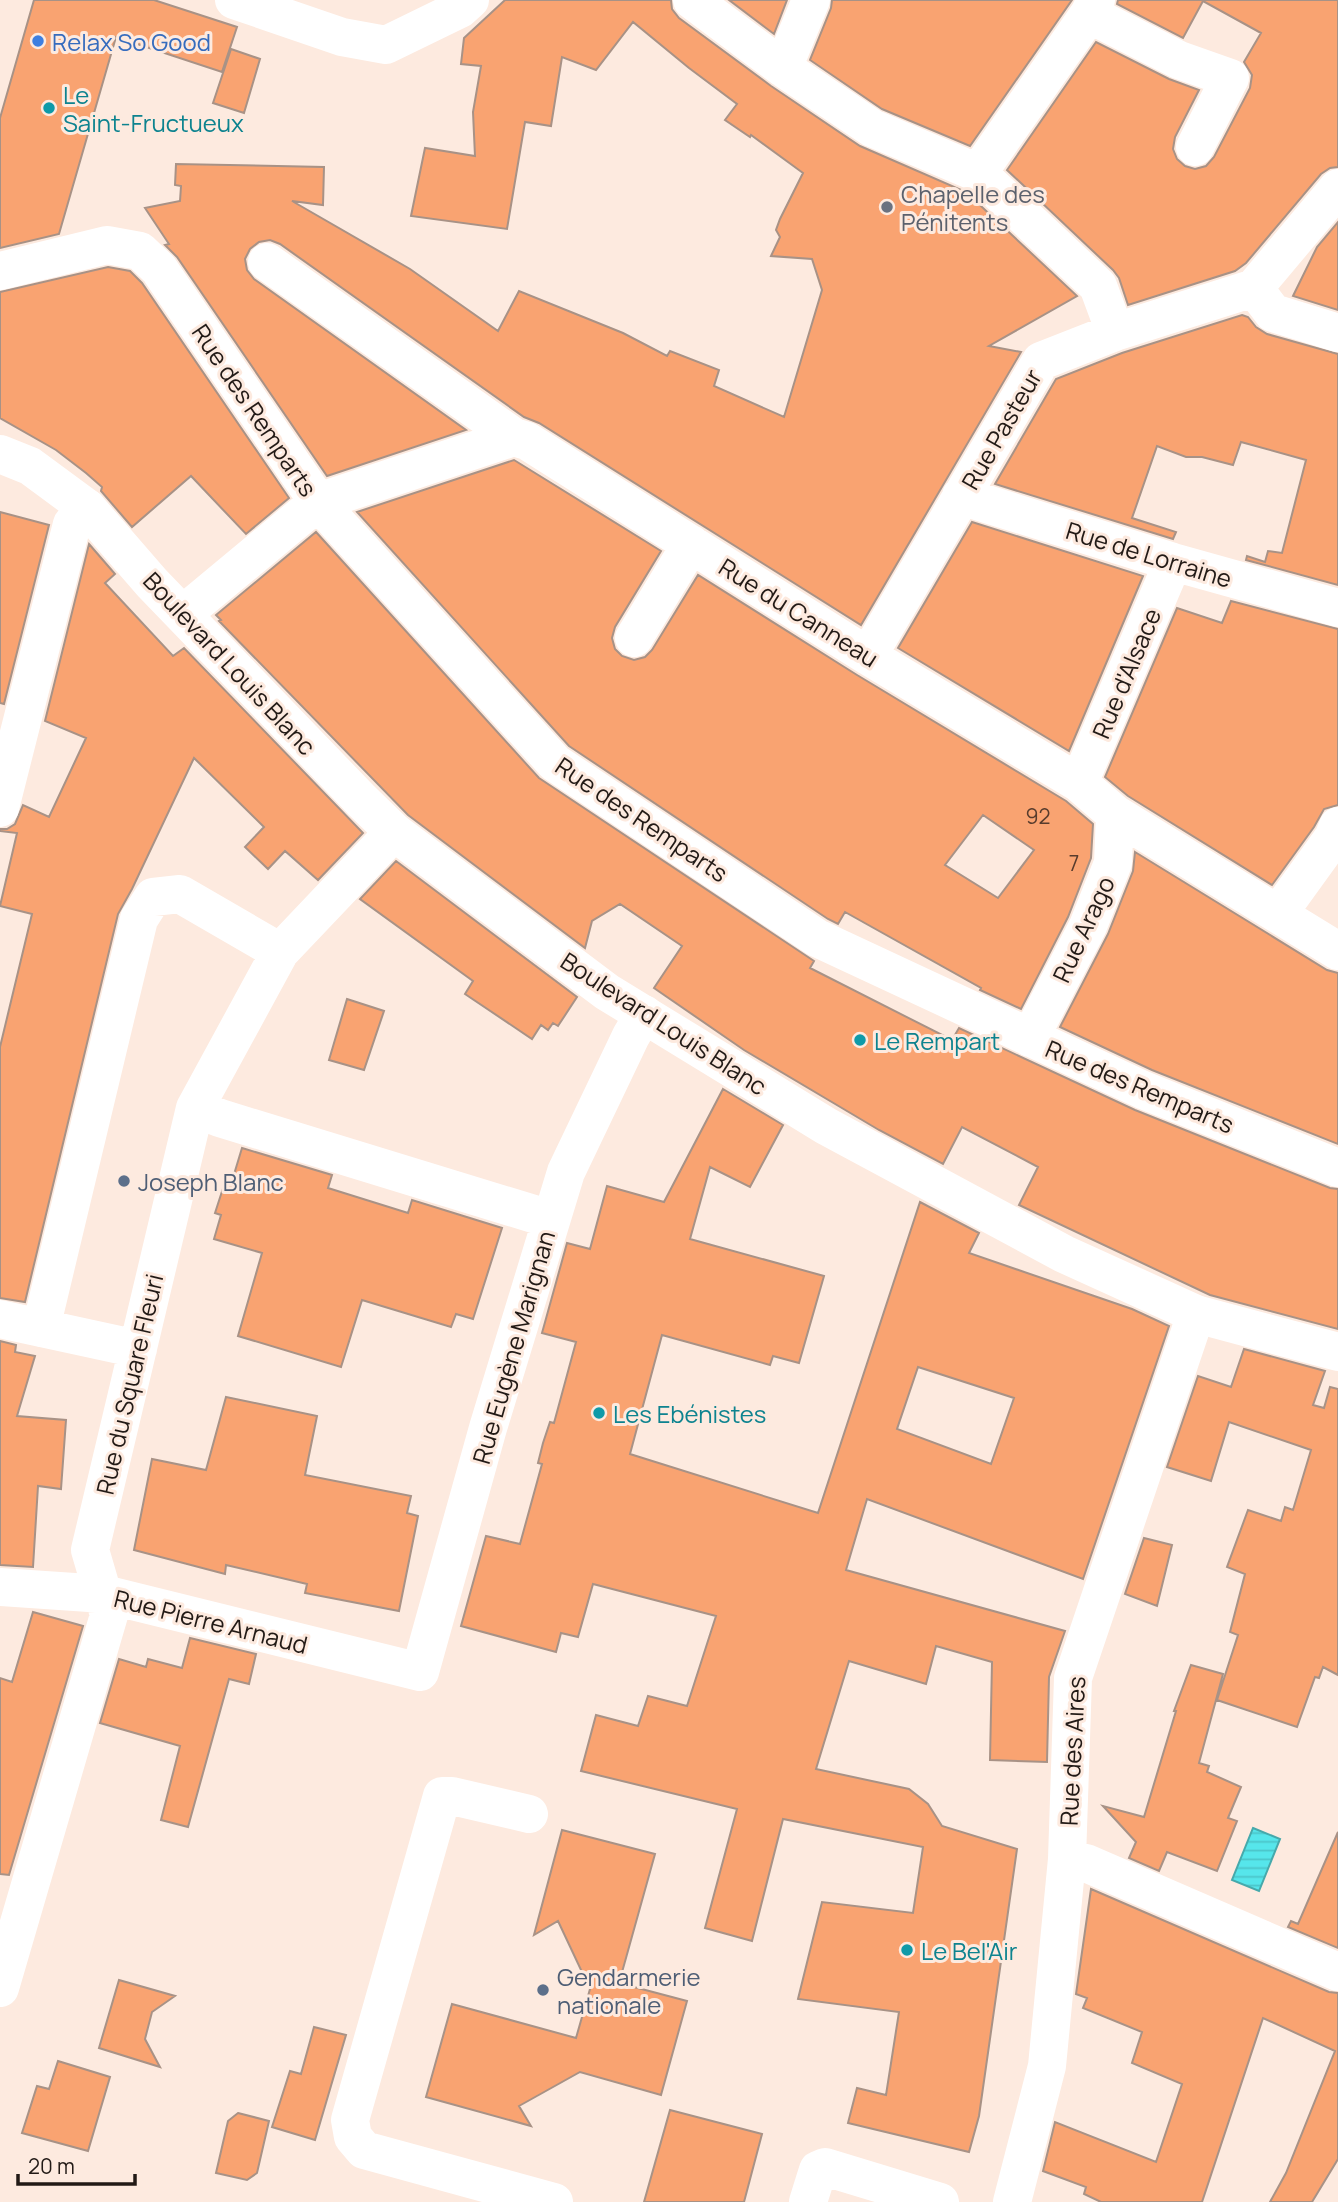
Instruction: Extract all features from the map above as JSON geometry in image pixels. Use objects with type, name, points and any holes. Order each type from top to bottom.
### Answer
[{"type":"street","points":[[234,0],[342,37],[386,46],[460,9],[470,0]]},
{"type":"street","points":[[692,0],[783,68],[872,128],[978,173],[1098,286],[1115,332]]},
{"type":"street","points":[[783,68],[810,0]]},
{"type":"street","points":[[978,173],[1093,7],[1179,60],[1230,78],[1195,147]]},
{"type":"street","points":[[1338,188],[1254,288],[1273,313],[1338,333]]},
{"type":"street","name":"Rue des Remparts","points":[[0,271],[107,245],[140,251],[159,269],[318,502],[555,763],[817,938],[1143,1090],[1338,1168]]},
{"type":"street","name":"Rue du Canneau","points":[[267,262],[514,437],[527,441],[869,656],[1079,783],[1115,814],[1338,951]]},
{"type":"street","name":"Rue Pasteur","points":[[869,656],[1041,361],[1115,332],[1254,288]]},
{"type":"street","points":[[183,614],[318,502],[514,437]]},
{"type":"street","name":"Boulevard Louis Blanc","points":[[0,454],[30,466],[87,508],[152,583],[354,794],[394,832],[607,992],[837,1132],[1064,1254],[1196,1314],[1338,1352]]},
{"type":"street","name":"Rue de Lorraine","points":[[961,496],[1173,562],[1338,608]]},
{"type":"street","points":[[0,808],[72,524],[87,508]]},
{"type":"street","points":[[634,638],[691,544]]},
{"type":"street","name":"Rue d'Alsace","points":[[1079,783],[1173,562]]},
{"type":"street","name":"Rue Arago","points":[[1030,1038],[1088,926],[1113,863],[1115,814]]},
{"type":"street","points":[[1278,914],[1333,838],[1338,826]]},
{"type":"street","name":"Rue du Square Fleuri","points":[[0,1988],[109,1615],[90,1550],[195,1108],[280,952],[394,832]]},
{"type":"street","points":[[41,1328],[139,919],[153,897],[180,894],[280,952]]},
{"type":"street","points":[[551,1219],[566,1172],[644,1014]]},
{"type":"street","name":"Rue Eugène Marignan","points":[[195,1108],[220,1118],[551,1219],[488,1428],[420,1672]]},
{"type":"street","name":"Rue des Aires","points":[[1012,2202],[1047,2066],[1067,1859],[1073,1678],[1196,1314]]},
{"type":"street","points":[[0,1319],[138,1349]]},
{"type":"street","name":"Rue Pierre Arnaud","points":[[0,1587],[104,1594],[420,1672]]},
{"type":"street","points":[[529,1814],[442,1796],[350,2120],[353,2137],[364,2150],[554,2202]]},
{"type":"street","points":[[1067,1859],[1086,1863],[1338,1972]]},
{"type":"street","points":[[808,2202],[818,2171],[825,2167],[940,2202]]},
{"type":"water","points":[[1253,1828],[1280,1839],[1259,1891],[1232,1880]]},
{"type":"building","name":"Le Saint-Fructueux","points":[[34,0],[154,0],[237,27],[222,72],[116,37],[59,234],[0,248],[0,118]]},
{"type":"building","points":[[505,0],[671,0],[672,9],[679,18],[771,86],[860,146],[966,192],[1077,296],[989,346],[1021,352],[861,625],[539,423],[524,417],[280,244],[270,240],[259,242],[250,249],[245,259],[247,270],[254,279],[466,430],[327,476],[177,257],[165,245],[169,244],[145,208],[180,201],[181,186],[175,185],[176,164],[324,167],[323,205],[292,201],[410,269],[498,331],[519,291],[623,333],[667,356],[670,351],[719,370],[714,386],[784,417],[822,290],[812,259],[771,256],[780,237],[776,230],[780,219],[803,173],[751,135],[750,137],[725,120],[737,104],[633,22],[596,70],[562,57],[551,126],[525,122],[507,229],[411,216],[425,148],[475,156],[473,112],[481,66],[461,64],[464,38]]},
{"type":"building","points":[[729,0],[787,0],[774,34]]},
{"type":"building","points":[[832,0],[1072,0],[970,146],[882,109],[810,60]]},
{"type":"building","points":[[1118,0],[1338,0],[1338,167],[1330,168],[1321,174],[1246,263],[1235,271],[1128,305],[1119,278],[1113,270],[1007,170],[1096,42],[1169,79],[1199,90],[1175,137],[1173,149],[1177,159],[1185,166],[1195,169],[1206,166],[1214,157],[1250,88],[1252,75],[1244,62],[1261,33],[1203,1],[1183,38],[1117,4]]},
{"type":"building","points":[[231,49],[260,59],[244,113],[213,103]]},
{"type":"building","points":[[1338,222],[1338,310],[1293,296],[1317,247]]},
{"type":"building","points":[[108,267],[130,271],[142,283],[289,498],[246,534],[191,476],[132,527],[101,491],[102,487],[86,473],[56,450],[0,418],[0,292]]},
{"type":"building","points":[[1242,315],[1267,334],[1338,354],[1338,585],[1246,560],[1247,556],[1265,562],[1268,551],[1282,553],[1306,460],[1241,442],[1233,465],[1202,457],[1186,457],[1157,446],[1132,518],[1176,532],[1173,539],[995,484],[1056,379],[1122,353]]},
{"type":"building","points":[[514,460],[661,551],[615,627],[612,638],[615,649],[622,656],[634,660],[645,657],[652,650],[698,575],[1066,801],[1093,824],[1091,858],[1068,917],[1021,1009],[980,990],[981,988],[845,912],[838,924],[828,919],[569,746],[357,512]],"holes":[[[983,815],[1034,850],[998,898],[945,865]]]},
{"type":"building","points":[[0,512],[49,525],[4,704],[0,703]]},
{"type":"building","points":[[972,522],[1143,576],[1069,751],[898,648]]},
{"type":"building","points":[[316,532],[539,778],[814,961],[810,968],[952,1040],[959,1028],[1135,1110],[1338,1189],[1338,1329],[1210,1295],[1019,1205],[1038,1167],[962,1127],[943,1164],[879,1130],[744,1050],[654,988],[682,946],[620,904],[592,921],[585,948],[408,815],[216,615]]},
{"type":"building","points":[[89,544],[115,574],[105,583],[173,656],[184,648],[363,833],[318,880],[285,851],[268,869],[245,847],[264,827],[194,758],[118,914],[25,1302],[0,1298],[0,1047],[32,914],[0,906],[17,833],[0,829],[7,829],[15,824],[23,805],[49,817],[86,738],[45,721]]},
{"type":"building","points":[[1231,601],[1338,629],[1338,805],[1324,809],[1272,885],[1128,796],[1105,777],[1177,608],[1222,623]]},
{"type":"building","points":[[1135,852],[1327,970],[1338,973],[1338,1144],[1152,1070],[1060,1027],[1108,934],[1133,871]]},
{"type":"building","points":[[396,861],[577,997],[558,1026],[553,1023],[548,1030],[541,1025],[532,1039],[465,994],[473,981],[360,899]]},
{"type":"building","points":[[347,999],[384,1011],[364,1070],[329,1060]]},
{"type":"building","points":[[723,1089],[783,1125],[750,1187],[710,1167],[690,1239],[824,1276],[799,1363],[773,1356],[770,1365],[662,1335],[630,1454],[818,1513],[920,1202],[979,1233],[969,1253],[1132,1309],[1169,1326],[1083,1579],[867,1499],[846,1570],[1065,1631],[1049,1677],[1047,1762],[990,1760],[992,1662],[936,1646],[926,1684],[849,1661],[816,1769],[909,1789],[928,1804],[942,1826],[1017,1849],[979,2116],[969,2152],[848,2123],[857,2088],[886,2095],[899,2012],[798,1999],[822,1902],[913,1913],[923,1847],[783,1819],[752,1941],[705,1928],[737,1809],[581,1771],[596,1715],[638,1726],[648,1696],[687,1706],[716,1616],[593,1584],[578,1637],[561,1633],[556,1652],[461,1626],[486,1536],[520,1544],[542,1464],[538,1463],[543,1443],[550,1422],[554,1423],[576,1342],[542,1333],[567,1243],[590,1249],[607,1186],[664,1202]],"holes":[[[918,1367],[1014,1398],[991,1464],[897,1429]]]},
{"type":"building","points":[[242,1148],[332,1175],[328,1188],[408,1213],[412,1200],[502,1228],[473,1319],[456,1314],[451,1327],[362,1300],[341,1367],[238,1336],[262,1253],[214,1239],[221,1215],[215,1213],[226,1179],[232,1181]]},
{"type":"building","points":[[0,1341],[16,1345],[15,1352],[35,1356],[17,1416],[66,1420],[61,1489],[38,1486],[33,1567],[0,1565]]},
{"type":"building","points":[[1244,1349],[1325,1371],[1313,1405],[1324,1408],[1330,1387],[1338,1389],[1338,1675],[1323,1667],[1319,1678],[1315,1677],[1297,1727],[1217,1700],[1238,1635],[1230,1632],[1245,1574],[1227,1567],[1248,1510],[1281,1521],[1285,1507],[1293,1510],[1311,1450],[1229,1422],[1211,1481],[1167,1467],[1198,1376],[1231,1387]]},
{"type":"building","points":[[226,1397],[317,1416],[305,1475],[411,1496],[407,1513],[418,1516],[399,1611],[305,1593],[307,1584],[226,1565],[225,1574],[134,1550],[152,1459],[206,1470]]},
{"type":"building","points":[[1144,1538],[1172,1545],[1157,1606],[1125,1594]]},
{"type":"building","points":[[33,1612],[83,1626],[9,1875],[0,1874],[0,1678],[12,1682]]},
{"type":"building","points":[[190,1638],[256,1654],[249,1684],[229,1679],[188,1827],[161,1820],[180,1746],[100,1723],[119,1659],[146,1667],[148,1659],[182,1668]]},
{"type":"building","points":[[1191,1665],[1223,1674],[1199,1763],[1209,1766],[1207,1772],[1241,1787],[1228,1818],[1237,1821],[1217,1871],[1167,1852],[1159,1871],[1129,1858],[1136,1842],[1103,1806],[1144,1817],[1174,1711]]},
{"type":"building","points":[[562,1830],[655,1854],[619,1983],[687,2001],[661,2095],[580,2072],[519,2106],[531,2126],[426,2097],[452,2004],[576,2038],[590,1989],[558,1921],[534,1935]]},
{"type":"building","points":[[1338,1832],[1338,1948],[1288,1927],[1291,1921],[1298,1924]]},
{"type":"building","points":[[1091,1889],[1329,1992],[1338,1993],[1338,2159],[1312,2202],[1270,2202],[1286,2173],[1335,2051],[1263,2018],[1202,2202],[1101,2202],[1084,2194],[1086,2187],[1043,2171],[1055,2122],[1156,2162],[1182,2084],[1132,2063],[1142,2032],[1083,2008],[1087,1998],[1076,1994]]},
{"type":"building","points":[[119,1980],[175,1996],[152,2012],[145,2039],[160,2067],[99,2048]]},
{"type":"building","points":[[314,2027],[346,2035],[315,2140],[272,2127],[290,2071],[301,2074]]},
{"type":"building","points":[[58,2061],[110,2077],[88,2151],[22,2133],[37,2086],[49,2089]]},
{"type":"building","points":[[670,2110],[762,2134],[744,2202],[644,2202]]},
{"type":"building","points":[[238,2113],[269,2121],[257,2173],[247,2180],[216,2173],[228,2121]]},
{"type":"place","name":"Relax So Good","points":[[38,41]]},
{"type":"place","name":"Le Saint-Fructueux","points":[[49,108]]},
{"type":"place","name":"Chapelle des Pénitents","points":[[887,207]]},
{"type":"place","name":"Le Rempart","points":[[860,1040]]},
{"type":"place","name":"Joseph Blanc","points":[[124,1181]]},
{"type":"place","name":"Les Ebénistes","points":[[599,1413]]},
{"type":"place","name":"Le Bel'Air","points":[[907,1950]]},
{"type":"place","name":"Gendarmerie nationale","points":[[543,1990]]}]
